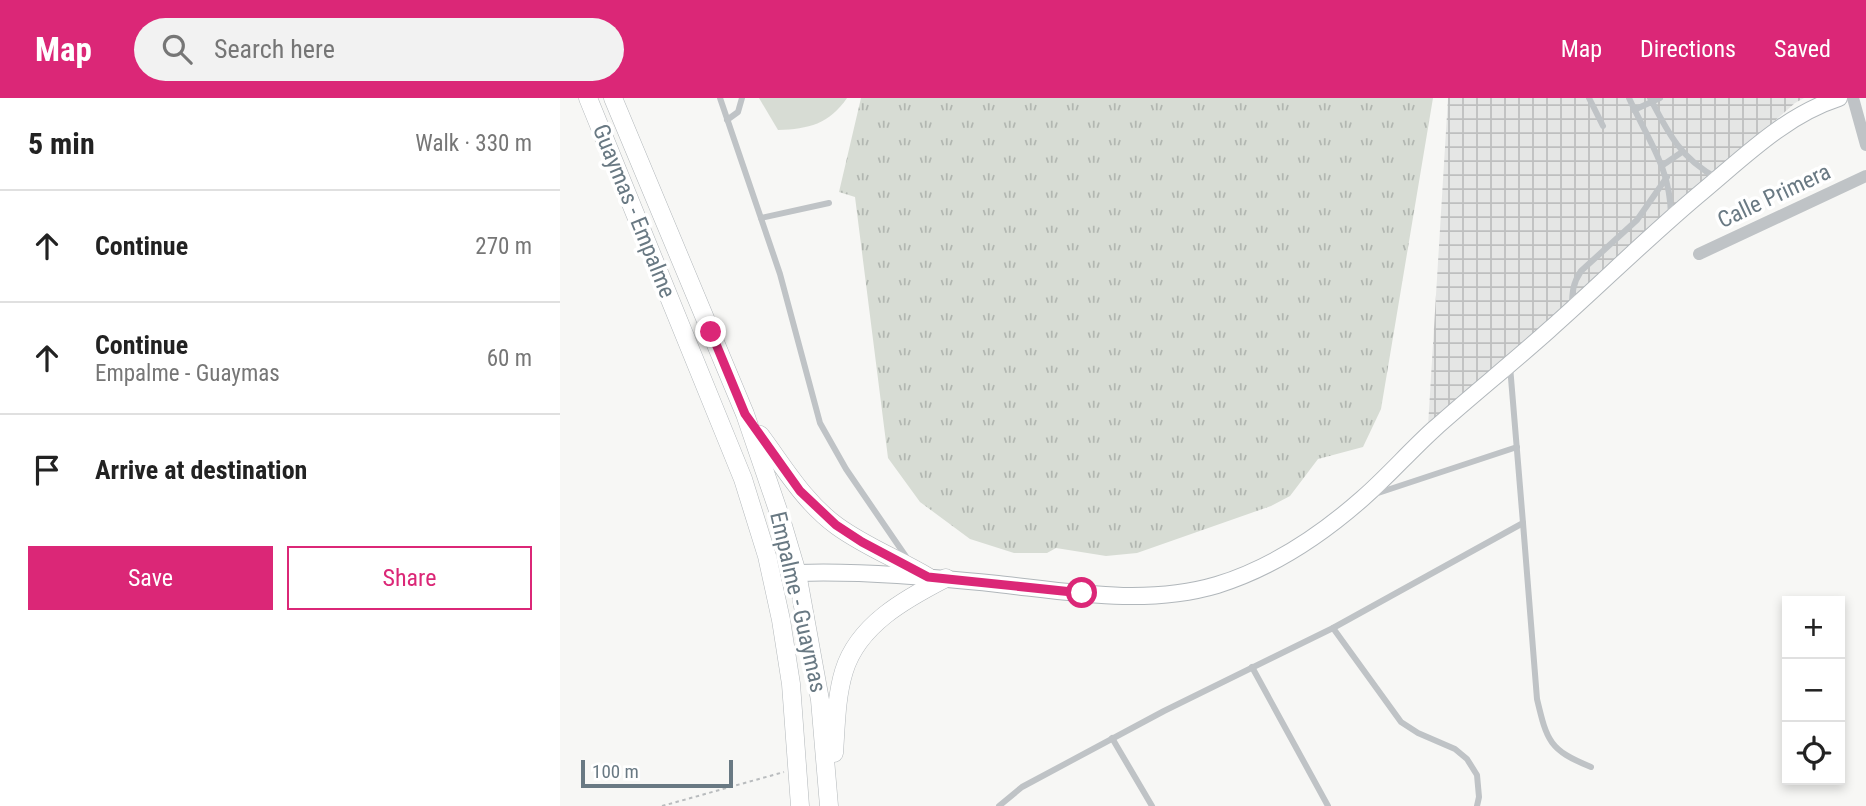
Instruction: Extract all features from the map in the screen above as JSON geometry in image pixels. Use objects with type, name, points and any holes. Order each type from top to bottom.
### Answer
[{"type":"main road","name":"Guaymas - Empalme","points":[[588,98],[743,478],[767,556],[791,684]]},
{"type":"main road","name":"Empalme - Guaymas","points":[[613,98],[764,464],[797,573],[820,700],[829,804]]},
{"type":"main road","points":[[797,573],[838,571],[929,575],[1082,593],[1152,596],[1215,585],[1275,561],[1325,529],[1364,498],[1433,430],[1718,178],[1780,128],[1803,113],[1839,98]]},
{"type":"main road","points":[[680,323],[703,313]]},
{"type":"main road","points":[[745,414],[800,491],[816,508],[862,542],[929,575]]},
{"type":"main road","points":[[743,478],[763,511],[781,555],[797,573]]},
{"type":"main road","points":[[797,573],[790,600],[791,684],[800,806]]},
{"type":"main road","points":[[829,804],[838,698],[844,671],[866,632],[924,589],[929,575]]},
{"type":"street","points":[[1853,98],[1866,145]]},
{"type":"street","name":"Calle Primera","points":[[1699,254],[1866,176]]},
{"type":"lane","points":[[720,98],[792,313],[820,423],[846,469],[929,575]]},
{"type":"lane","points":[[727,120],[738,112],[742,98]]},
{"type":"lane","points":[[1590,98],[1603,126]]},
{"type":"lane","points":[[1629,98],[1663,165],[1671,196],[1671,217]]},
{"type":"lane","points":[[1634,110],[1660,98]]},
{"type":"lane","points":[[1651,100],[1682,152],[1702,170],[1718,178]]},
{"type":"lane","points":[[1663,165],[1682,152]]},
{"type":"lane","points":[[1573,309],[1572,292],[1581,271],[1637,220],[1667,177]]},
{"type":"lane","points":[[761,218],[829,203]]},
{"type":"lane","points":[[1509,365],[1537,699],[1548,739],[1560,752],[1591,767]]},
{"type":"lane","points":[[1364,498],[1517,447]]},
{"type":"lane","points":[[999,806],[1022,786],[1333,628],[1524,523]]},
{"type":"lane","points":[[1333,628],[1401,722],[1418,733],[1455,749],[1467,759],[1477,775],[1477,806]]},
{"type":"lane","points":[[1252,667],[1328,806]]},
{"type":"lane","points":[[1112,738],[1152,806]]},
{"type":"path","points":[[662,806],[799,768]]},
{"type":"shaded area","points":[[1448,98],[1804,98],[1795,103],[1428,426]]},
{"type":"green space","points":[[759,98],[847,98],[833,114],[817,123],[778,130]]},
{"type":"green space","points":[[861,98],[1433,98],[1381,409],[1363,447],[1318,459],[1290,496],[1271,506],[1137,553],[1106,556],[1056,548],[1047,553],[1014,553],[970,539],[920,502],[888,458],[855,197],[839,192]]},
{"type":"route","points":[[711,332],[745,414],[800,491],[836,525],[928,577],[1082,593]]}]
